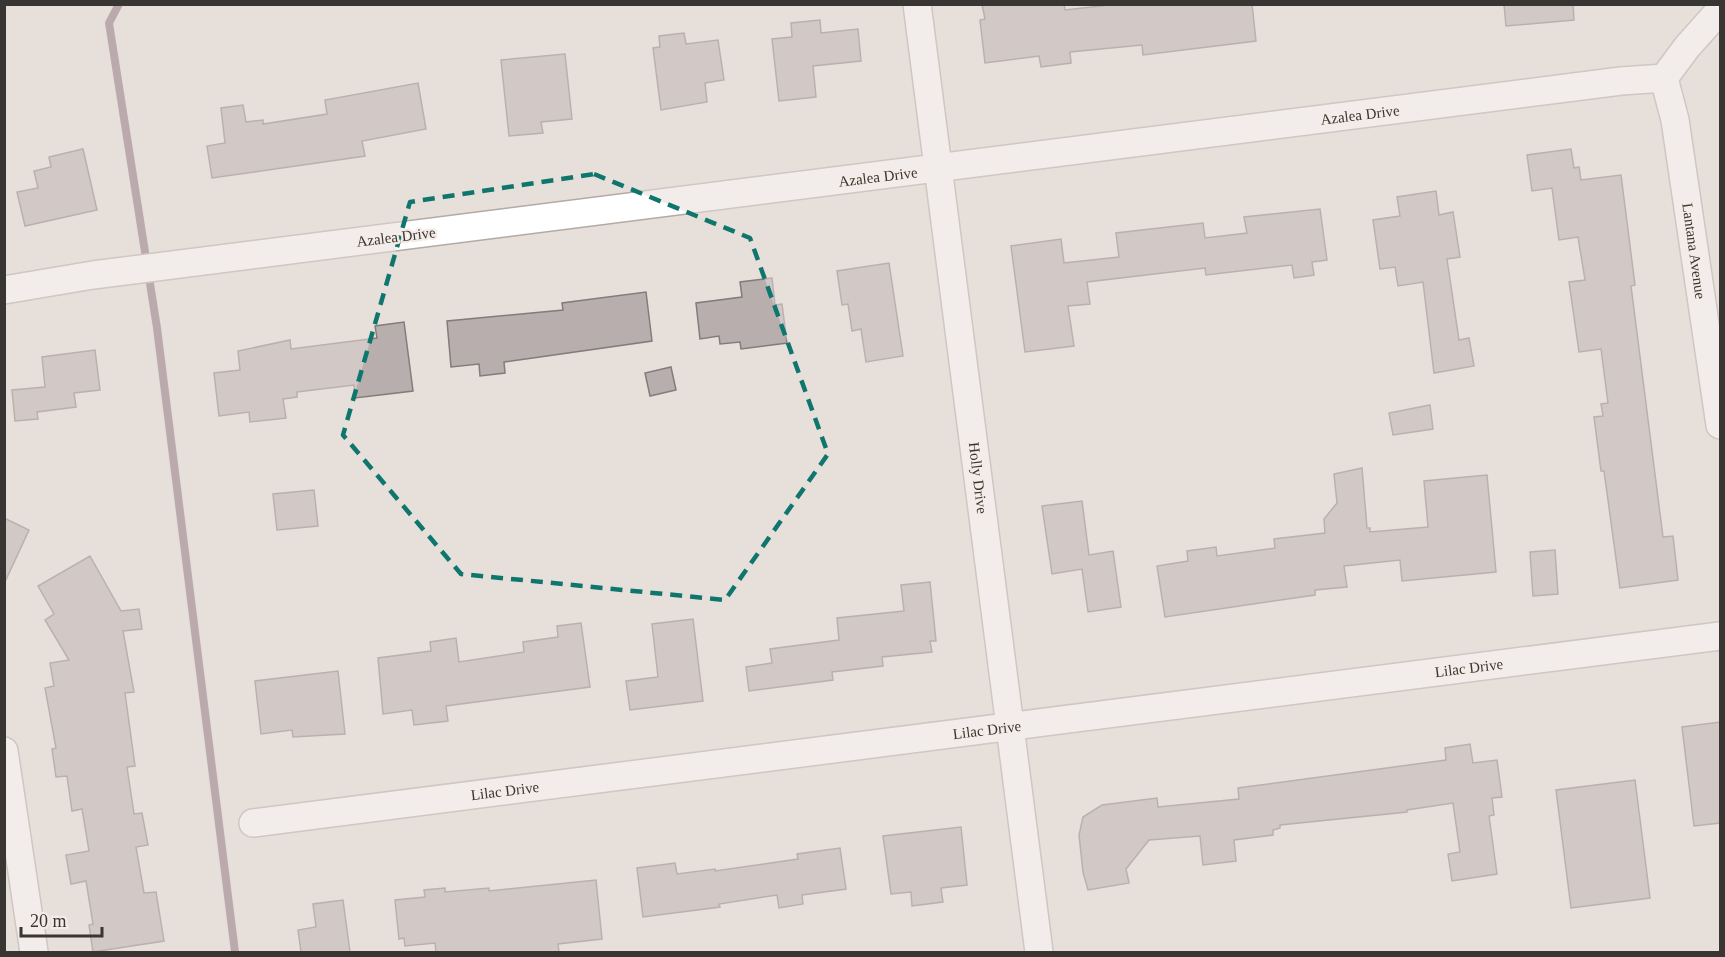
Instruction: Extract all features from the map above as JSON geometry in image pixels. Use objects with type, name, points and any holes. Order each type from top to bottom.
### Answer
[{"type":"street","name":"Holly Drive","points":[[917,4],[1039,952]]},
{"type":"street","points":[[1665,78],[1687,47],[1720,10]]},
{"type":"street","name":"Azalea Drive","points":[[4,290],[93,275],[1622,81],[1665,78]]},
{"type":"street","name":"Lantana Avenue","points":[[1665,78],[1675,120],[1720,425]]},
{"type":"street","name":"Lilac Drive","points":[[253,823],[1720,636]]},
{"type":"street","points":[[4,751],[34,952]]},
{"type":"highlighted area","points":[[594,174],[750,238],[828,454],[725,600],[461,574],[343,435],[410,202]]},
{"type":"building","points":[[982,4],[1064,4],[1065,10],[1118,4],[1252,4],[1256,41],[1143,55],[1142,45],[1070,52],[1071,63],[1041,67],[1039,56],[985,63],[980,20],[985,19]]},
{"type":"building","points":[[1504,4],[1573,4],[1574,20],[1506,26]]},
{"type":"building","points":[[820,20],[821,33],[858,29],[861,61],[813,66],[816,97],[779,101],[772,39],[792,37],[791,23]]},
{"type":"building","points":[[684,33],[686,44],[718,40],[724,80],[705,83],[707,102],[661,110],[653,48],[660,47],[659,36]]},
{"type":"building","points":[[565,54],[572,119],[541,122],[543,133],[509,136],[501,60]]},
{"type":"building","points":[[418,83],[426,129],[362,141],[365,156],[212,178],[207,146],[225,143],[221,108],[243,105],[246,122],[263,120],[263,124],[327,114],[325,100]]},
{"type":"building","points":[[83,149],[97,210],[25,226],[17,192],[38,188],[34,171],[51,167],[49,157]]},
{"type":"building","points":[[1571,149],[1574,168],[1579,167],[1581,180],[1621,175],[1635,285],[1631,286],[1663,537],[1673,536],[1678,580],[1620,588],[1594,417],[1603,416],[1601,404],[1608,403],[1601,349],[1579,352],[1569,282],[1585,280],[1578,237],[1559,240],[1552,188],[1532,191],[1527,155]]},
{"type":"building","points":[[1436,191],[1439,215],[1453,212],[1460,257],[1447,259],[1459,340],[1469,338],[1474,366],[1434,373],[1423,282],[1398,286],[1395,267],[1380,269],[1373,220],[1400,216],[1397,197]]},
{"type":"building","points":[[1320,209],[1327,260],[1312,262],[1314,275],[1294,278],[1292,265],[1206,275],[1205,268],[1087,282],[1090,304],[1068,306],[1074,346],[1025,352],[1011,246],[1061,239],[1064,263],[1119,257],[1116,233],[1203,223],[1205,238],[1247,233],[1244,217]]},
{"type":"building","points":[[889,263],[903,356],[866,362],[861,329],[852,331],[848,304],[842,305],[837,271]]},
{"type":"building","points":[[772,278],[775,305],[782,304],[787,343],[741,349],[740,342],[720,344],[719,336],[700,339],[696,303],[742,297],[740,282]]},
{"type":"building","points":[[646,292],[652,341],[504,362],[505,373],[480,376],[479,364],[451,367],[447,321],[563,310],[562,303]]},
{"type":"building","points":[[404,322],[413,391],[355,398],[354,385],[297,392],[297,397],[283,399],[286,418],[250,422],[249,412],[219,416],[214,373],[240,370],[238,351],[290,340],[291,349],[377,338],[375,326]]},
{"type":"building","points":[[95,350],[100,390],[74,393],[76,407],[37,412],[38,419],[15,421],[12,390],[45,387],[42,357]]},
{"type":"building","points":[[671,367],[676,390],[650,396],[645,373]]},
{"type":"building","points":[[1430,405],[1433,429],[1393,435],[1389,413]]},
{"type":"building","points":[[1362,468],[1367,528],[1370,528],[1370,532],[1428,527],[1424,481],[1487,475],[1496,572],[1402,581],[1400,560],[1344,566],[1347,587],[1315,590],[1315,595],[1165,617],[1157,566],[1188,561],[1187,551],[1216,547],[1217,556],[1275,548],[1274,539],[1325,533],[1324,519],[1337,503],[1334,474]]},
{"type":"building","points":[[314,490],[318,526],[277,530],[273,494]]},
{"type":"building","points":[[1082,501],[1089,555],[1113,551],[1121,607],[1088,612],[1082,569],[1052,574],[1042,506]]},
{"type":"building","points":[[4,518],[29,530],[4,584]]},
{"type":"building","points":[[1555,550],[1558,594],[1533,596],[1530,552]]},
{"type":"building","points":[[90,556],[121,611],[139,609],[142,629],[123,631],[134,692],[125,693],[135,766],[127,767],[134,814],[142,813],[148,845],[136,847],[144,893],[156,892],[164,941],[93,952],[89,925],[93,924],[86,881],[71,884],[66,855],[89,851],[82,809],[72,811],[67,776],[56,777],[52,749],[56,748],[45,688],[54,686],[50,663],[69,660],[45,620],[54,614],[38,586]]},
{"type":"building","points":[[930,582],[936,641],[930,641],[932,652],[882,657],[883,666],[832,672],[833,680],[749,691],[746,667],[772,663],[770,649],[839,640],[837,618],[904,611],[901,585]]},
{"type":"building","points":[[693,619],[703,701],[630,710],[626,681],[658,677],[652,624]]},
{"type":"building","points":[[581,623],[590,687],[446,706],[448,721],[414,725],[412,710],[383,714],[378,658],[431,651],[430,642],[456,638],[459,662],[524,652],[523,642],[558,637],[557,626]]},
{"type":"building","points":[[338,671],[345,734],[293,737],[292,730],[261,734],[255,681]]},
{"type":"building","points":[[1720,722],[1720,823],[1694,826],[1682,727]]},
{"type":"building","points":[[1470,744],[1473,763],[1497,760],[1502,797],[1492,798],[1494,815],[1489,816],[1497,874],[1452,881],[1448,854],[1460,852],[1453,803],[1407,810],[1407,812],[1280,825],[1280,828],[1273,830],[1273,835],[1234,840],[1236,861],[1203,865],[1200,836],[1149,840],[1126,869],[1129,883],[1088,890],[1083,872],[1079,835],[1083,817],[1102,805],[1157,798],[1158,807],[1239,799],[1238,788],[1446,760],[1445,748]]},
{"type":"building","points":[[1635,780],[1650,898],[1571,908],[1556,790]]},
{"type":"building","points":[[961,827],[967,885],[941,888],[943,902],[912,906],[911,892],[891,894],[883,836]]},
{"type":"building","points":[[840,848],[846,889],[802,895],[803,904],[779,908],[777,895],[719,904],[720,907],[643,917],[637,868],[675,863],[677,874],[715,869],[715,871],[798,859],[797,854]]},
{"type":"building","points":[[596,880],[602,939],[558,944],[559,952],[436,952],[435,943],[405,946],[404,938],[399,939],[395,900],[425,897],[424,890],[445,888],[445,892],[489,888],[489,891]]},
{"type":"building","points":[[343,900],[350,952],[301,952],[298,930],[316,927],[313,904]]},
{"type":"waterway","points":[[119,4],[109,23],[157,328],[235,952]]}]
